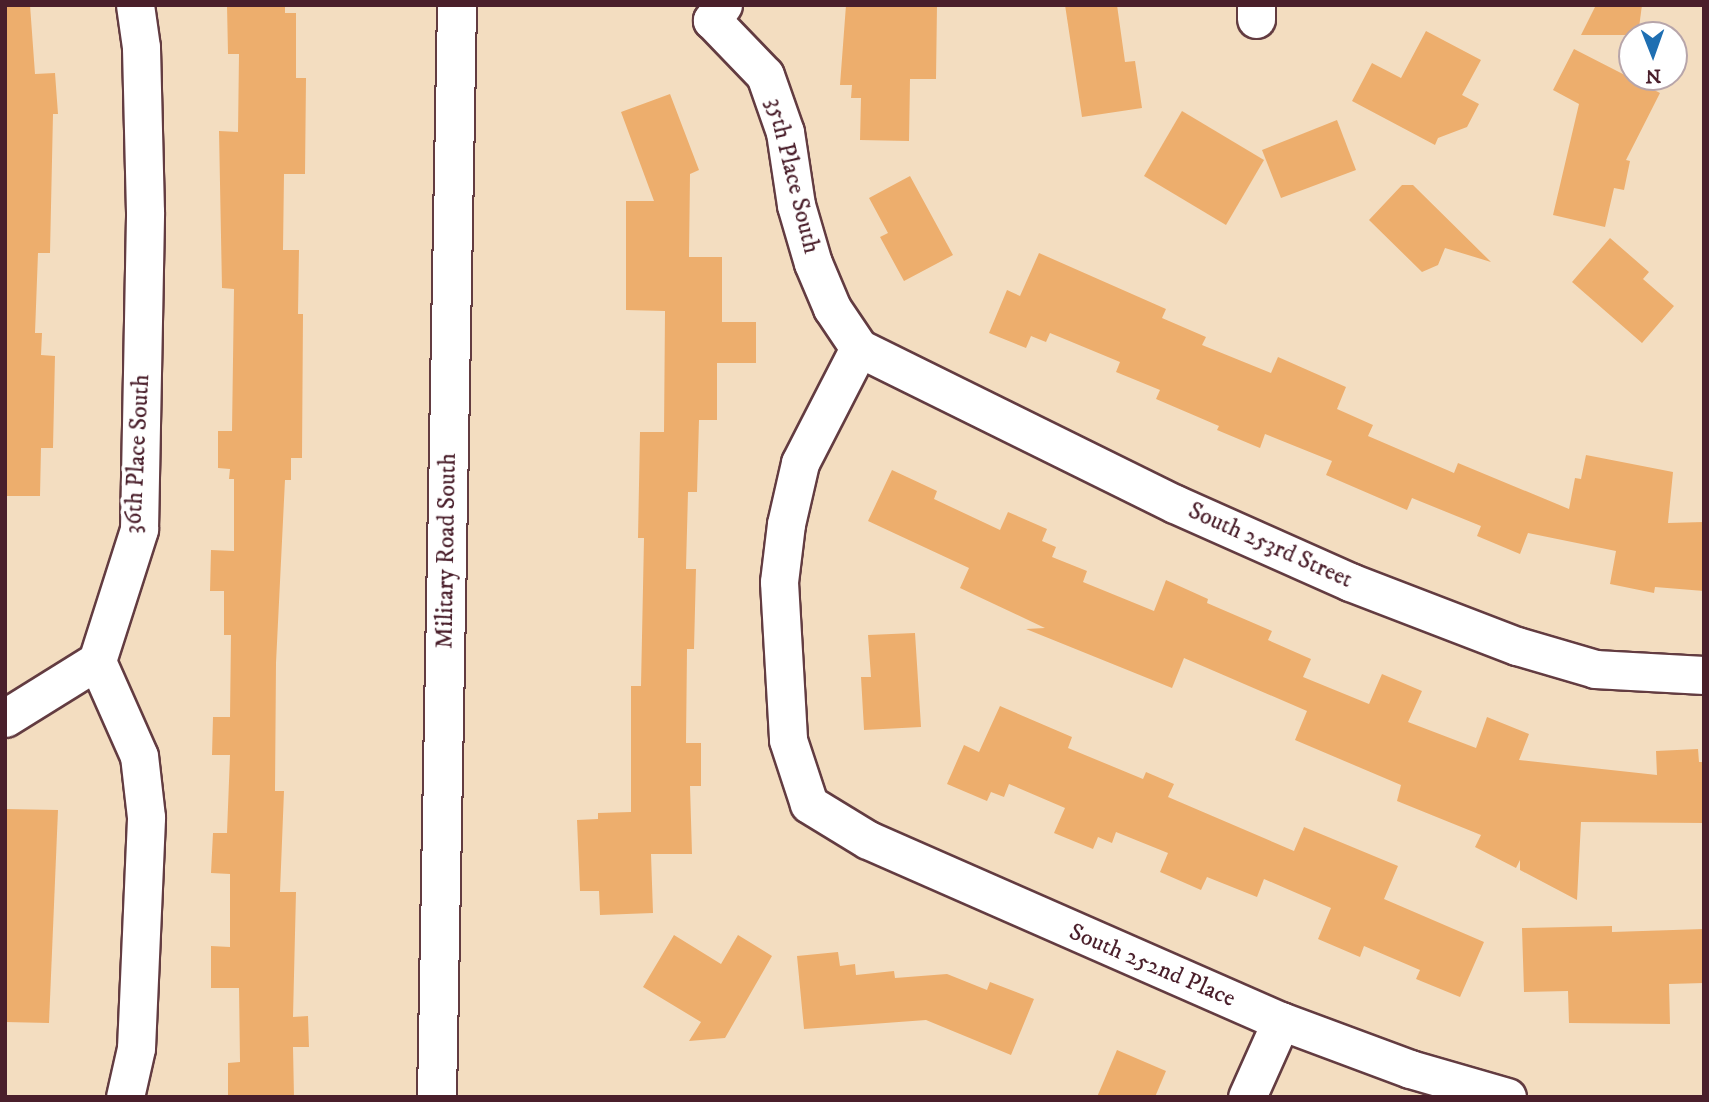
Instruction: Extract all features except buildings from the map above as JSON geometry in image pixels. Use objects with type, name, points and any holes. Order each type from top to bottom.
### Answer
[{"type":"main road","name":"Military Road South","points":[[437,1097],[457,5]]},
{"type":"street","name":"36th Place South","points":[[97,661],[139,529],[145,212],[141,47],[135,5]]},
{"type":"street","name":"35th Place South","points":[[708,10],[765,75],[785,132],[796,205],[813,263],[832,308],[859,348]]},
{"type":"street","name":"South 253rd Street","points":[[859,348],[1175,504],[1376,592],[1517,646],[1595,669],[1704,675]]},
{"type":"street","name":"South 252nd Place","points":[[859,348],[800,463],[780,570],[782,679],[788,740],[809,804],[869,840],[1281,1021],[1410,1069],[1507,1097]]},
{"type":"street","points":[[5,718],[97,661],[139,756],[146,817],[136,1048],[125,1097]]},
{"type":"street","points":[[1247,1097],[1281,1021]]}]
